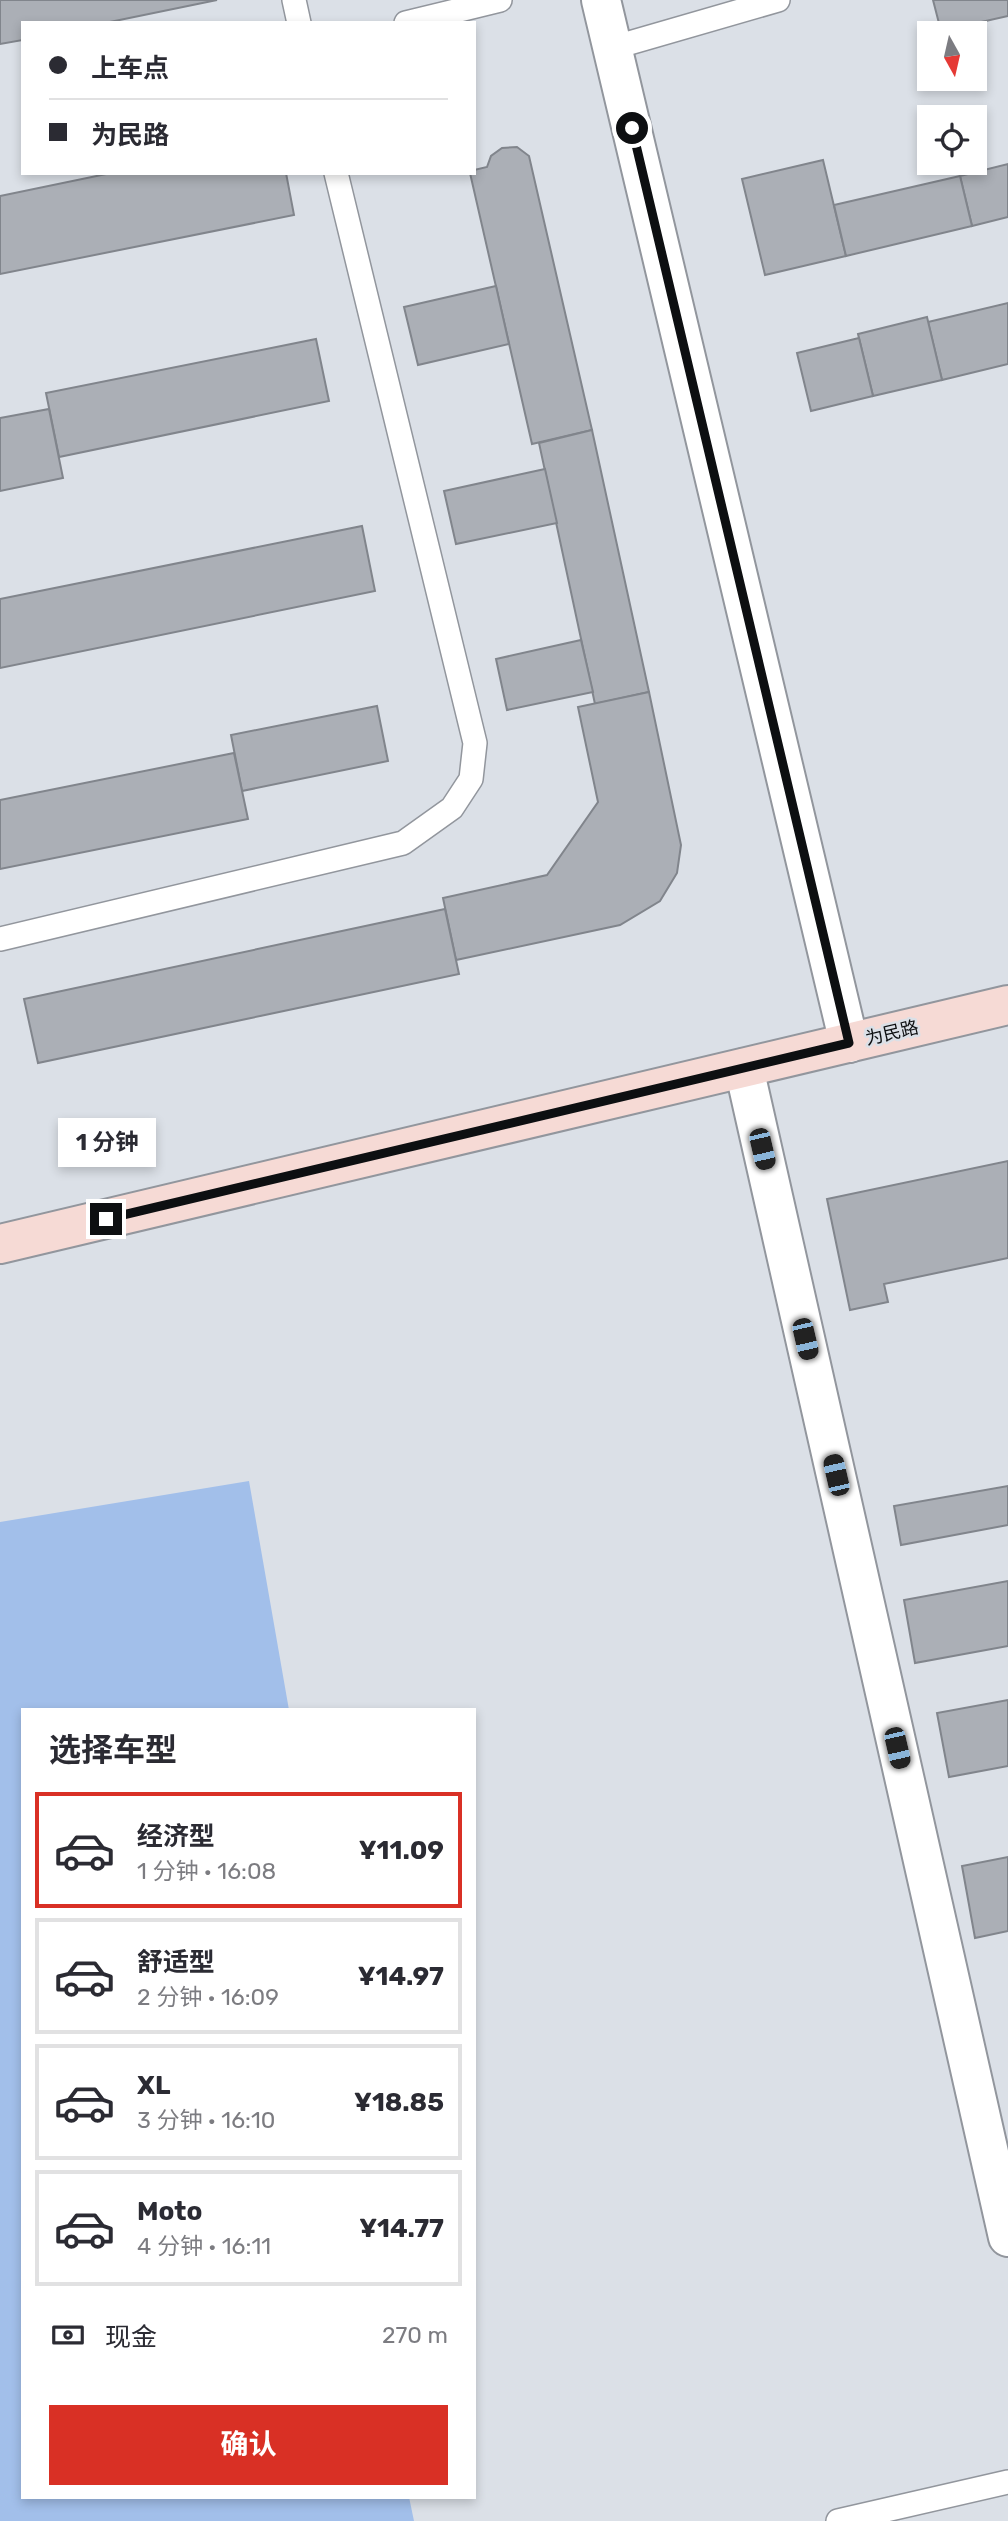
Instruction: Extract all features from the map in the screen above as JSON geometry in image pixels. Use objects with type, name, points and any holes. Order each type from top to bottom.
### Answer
[{"type":"main road","name":"为民路","points":[[0,1244],[1008,1005]]},
{"type":"street","points":[[601,0],[849,1043]]},
{"type":"street","points":[[744,1068],[1008,2237]]},
{"type":"lane","points":[[294,0],[299,21]]},
{"type":"lane","points":[[414,21],[500,0]]},
{"type":"lane","points":[[612,48],[778,0]]},
{"type":"lane","points":[[0,939],[403,843],[452,808],[471,779],[475,743],[336,175]]},
{"type":"lane","points":[[838,2521],[1008,2482]]},
{"type":"shaded area","points":[[249,1481],[289,1708],[21,1708],[21,2499],[409,2499],[414,2521],[0,2521],[0,1522]]},
{"type":"building","points":[[0,0],[217,0],[115,21],[21,21],[21,40],[0,44]]},
{"type":"building","points":[[933,0],[1008,0],[1008,16],[986,21],[938,21]]},
{"type":"building","points":[[517,147],[529,156],[592,430],[532,444],[470,175],[476,175],[476,170],[487,167],[491,156],[502,148]]},
{"type":"building","points":[[823,160],[846,256],[765,275],[742,179]]},
{"type":"building","points":[[1008,164],[1008,217],[972,226],[960,176],[987,175],[987,169]]},
{"type":"building","points":[[101,175],[286,175],[294,215],[0,274],[0,196]]},
{"type":"building","points":[[960,176],[972,226],[846,256],[834,205]]},
{"type":"building","points":[[496,286],[509,344],[418,365],[404,307]]},
{"type":"building","points":[[1008,303],[1008,364],[942,380],[928,322]]},
{"type":"building","points":[[927,317],[942,380],[873,396],[858,334]]},
{"type":"building","points":[[859,338],[873,396],[811,411],[797,353]]},
{"type":"building","points":[[316,339],[329,401],[59,457],[46,393]]},
{"type":"building","points":[[49,409],[63,478],[0,491],[0,418]]},
{"type":"building","points":[[592,430],[649,692],[595,704],[539,443]]},
{"type":"building","points":[[545,469],[557,523],[456,544],[444,491]]},
{"type":"building","points":[[362,526],[375,591],[0,668],[0,599]]},
{"type":"building","points":[[581,640],[593,692],[507,710],[496,659]]},
{"type":"building","points":[[649,692],[681,845],[677,873],[660,901],[620,925],[456,960],[443,898],[547,875],[598,802],[578,707]]},
{"type":"building","points":[[377,706],[388,761],[242,791],[231,735]]},
{"type":"building","points":[[234,753],[248,819],[0,869],[0,800]]},
{"type":"building","points":[[445,909],[459,974],[38,1063],[24,999]]},
{"type":"building","points":[[1008,1161],[1008,1258],[884,1284],[888,1302],[850,1310],[827,1199]]},
{"type":"building","points":[[1008,1486],[1008,1525],[901,1545],[894,1506]]},
{"type":"building","points":[[1008,1581],[1008,1646],[915,1663],[904,1600]]},
{"type":"building","points":[[1008,1700],[1008,1766],[949,1777],[937,1713]]},
{"type":"building","points":[[1008,1857],[1008,1931],[975,1938],[962,1866]]},
{"type":"route","points":[[106,1219],[849,1043],[632,128]]}]
